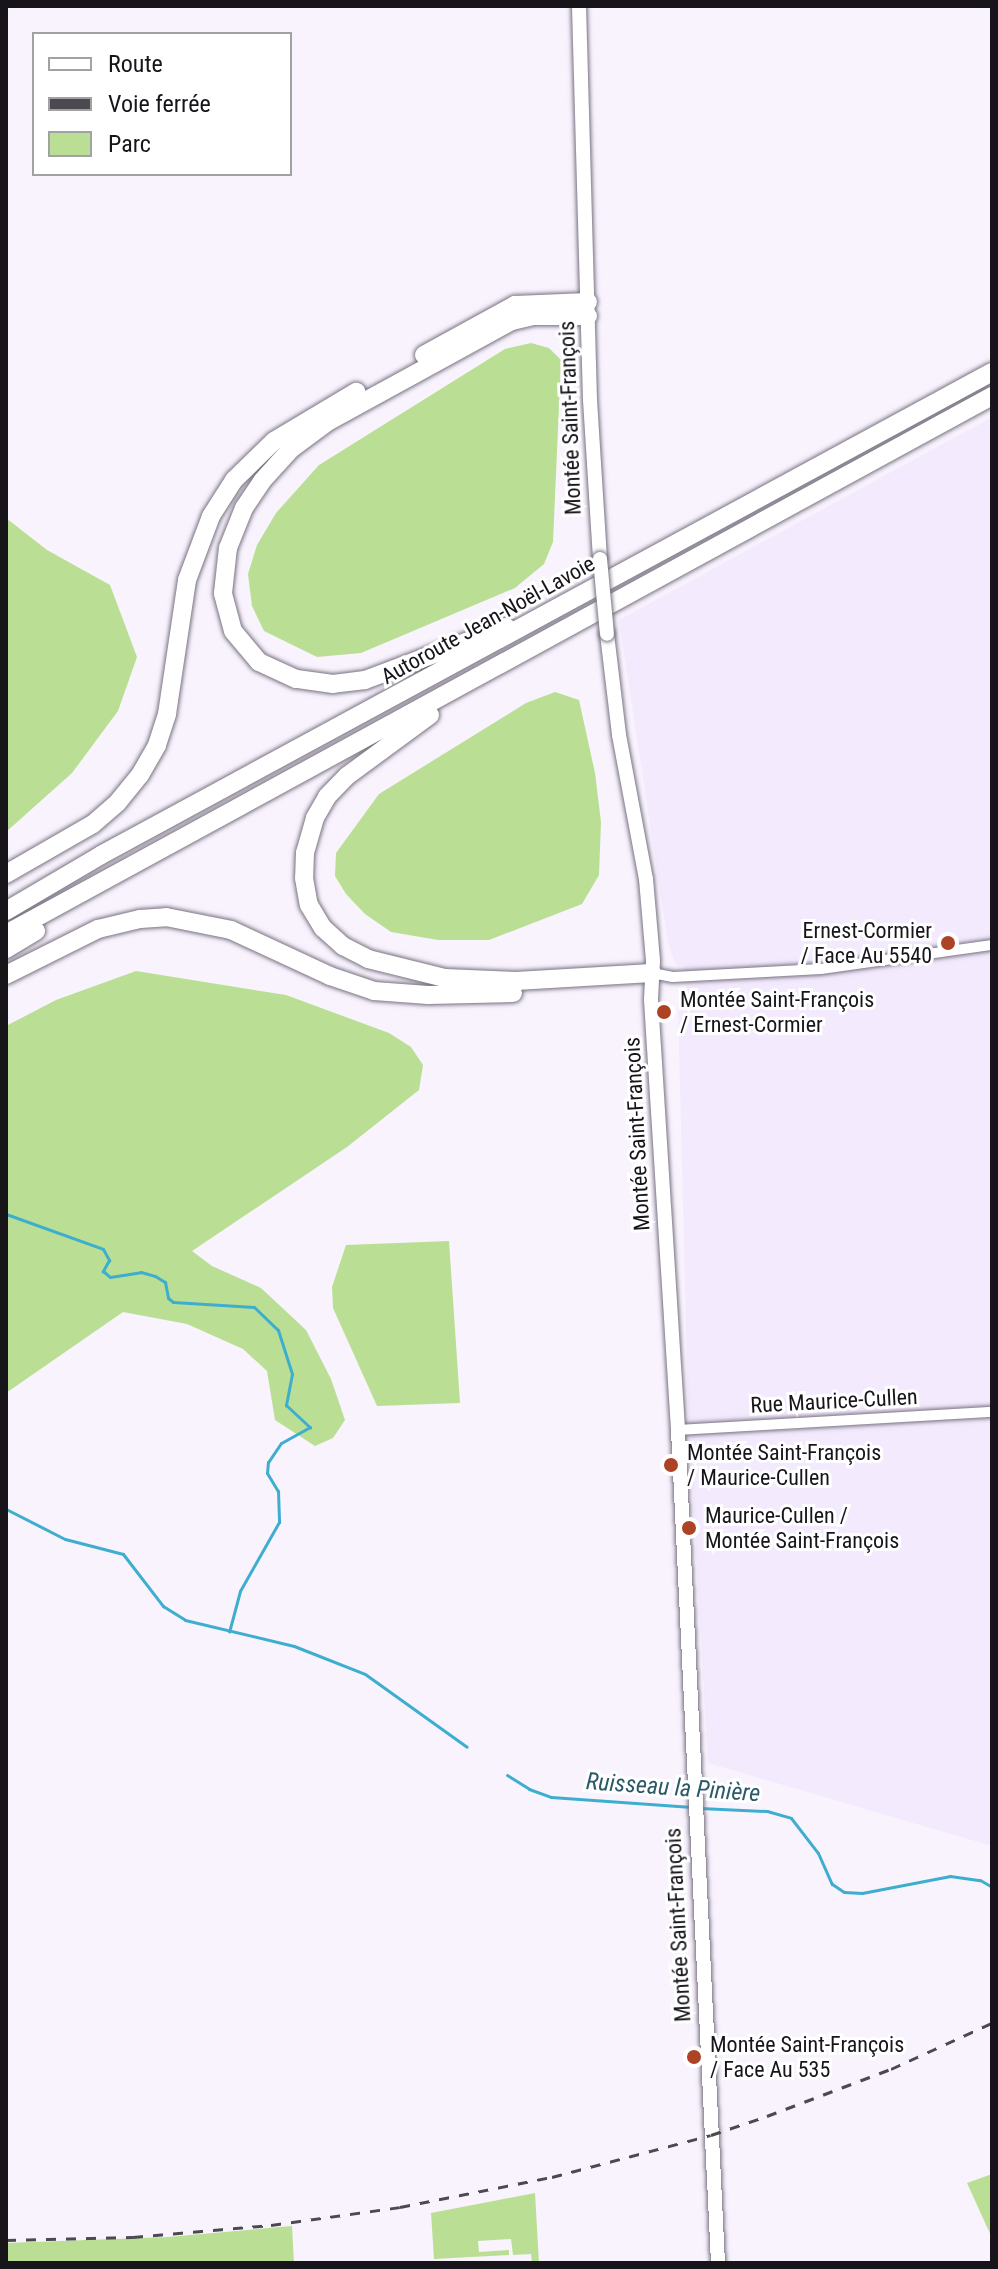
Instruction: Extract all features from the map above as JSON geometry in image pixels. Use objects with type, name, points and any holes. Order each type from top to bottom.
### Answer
[{"type":"highway","points":[[6,874],[93,824],[118,802],[145,768],[167,714],[185,593],[196,549],[223,496],[253,460],[296,425],[503,310],[527,303],[588,309]]},
{"type":"highway","points":[[568,603],[392,672],[357,681],[325,684],[280,674],[247,651],[230,623],[223,580],[230,540],[253,494],[284,456],[317,429],[512,321],[588,309]]},
{"type":"highway","name":"Autoroute Jean-Noël-Lavoie","points":[[6,911],[101,855],[992,372]]},
{"type":"highway","name":"Autoroute Jean-Noël-Lavoie","points":[[6,934],[992,396]]},
{"type":"highway","points":[[514,657],[366,760],[327,797],[311,827],[305,852],[305,886],[313,914],[329,935],[349,950],[376,962],[433,976],[502,981],[652,979]]},
{"type":"highway","points":[[6,949],[216,821]]},
{"type":"highway","points":[[6,898],[101,855]]},
{"type":"highway","points":[[6,975],[98,929],[140,919],[166,917],[231,930],[330,976],[383,992],[468,995],[652,979]]},
{"type":"street","name":"Montée Saint-François","points":[[579,6],[588,309],[600,559],[615,709],[646,879],[678,1430],[718,2263]]},
{"type":"street","points":[[652,979],[821,969],[992,945]]},
{"type":"street","name":"Rue Maurice-Cullen","points":[[678,1430],[992,1412]]},
{"type":"shaded area","points":[[992,417],[992,1846],[708,1763],[688,1407],[678,1006],[680,995],[687,990],[684,967],[675,963],[668,943],[619,620]]},
{"type":"green space","points":[[531,343],[549,348],[561,360],[553,542],[544,564],[515,588],[361,653],[317,657],[264,631],[252,606],[248,574],[257,545],[276,513],[319,465],[505,349]]},
{"type":"green space","points":[[6,518],[47,550],[110,585],[137,657],[118,711],[72,773],[6,832]]},
{"type":"green space","points":[[555,692],[579,700],[595,773],[601,822],[599,875],[582,904],[489,940],[438,940],[391,932],[365,914],[346,894],[335,876],[336,853],[379,794],[526,703]]},
{"type":"green space","points":[[136,971],[286,995],[389,1033],[411,1047],[423,1065],[419,1090],[347,1147],[192,1251],[212,1266],[261,1288],[306,1330],[331,1379],[345,1420],[333,1438],[315,1446],[275,1420],[267,1371],[243,1349],[187,1324],[123,1312],[6,1393],[6,1026],[56,1000]]},
{"type":"green space","points":[[449,1241],[460,1403],[377,1406],[333,1308],[332,1287],[346,1245]]},
{"type":"green space","points":[[992,2174],[992,2238],[967,2183]]},
{"type":"green space","points":[[535,2193],[539,2263],[532,2263],[531,2254],[513,2255],[511,2239],[478,2241],[479,2252],[509,2250],[509,2255],[434,2259],[431,2213]]},
{"type":"green space","points":[[292,2226],[294,2263],[6,2263],[6,2243],[168,2237]]},
{"type":"waterway","points":[[6,1214],[103,1249],[109,1260],[103,1271],[110,1277],[141,1272],[155,1276],[165,1282],[168,1298],[173,1302],[254,1307],[278,1330],[292,1374],[286,1405],[310,1427],[281,1443],[268,1462],[267,1473],[278,1491],[279,1522],[240,1591],[229,1632]]},
{"type":"waterway","name":"Ruisseau la Pinière","points":[[6,1509],[65,1539],[123,1554],[163,1606],[185,1620],[294,1646],[365,1674],[467,1747]]},
{"type":"waterway","name":"Ruisseau la Pinière","points":[[507,1775],[529,1789],[551,1797],[692,1807]]},
{"type":"waterway","name":"Ruisseau la Pinière","points":[[700,1808],[767,1811],[791,1818],[818,1853],[832,1884],[844,1892],[862,1893],[950,1876],[980,1880],[992,1887]]},
{"type":"railway","points":[[6,2240],[133,2237],[271,2225],[400,2207],[552,2177],[711,2135],[767,2116],[891,2069],[992,2023]]},
{"type":"place","name":"Ernest-Cormier / Face Au 5540","points":[[948,943]]},
{"type":"place","name":"Montée Saint-François / Ernest-Cormier","points":[[664,1012]]},
{"type":"place","name":"Montée Saint-François / Maurice-Cullen","points":[[671,1465]]},
{"type":"place","name":"Maurice-Cullen / Montée Saint-François","points":[[689,1528]]},
{"type":"place","name":"Montée Saint-François / Face Au 535","points":[[694,2057]]}]
